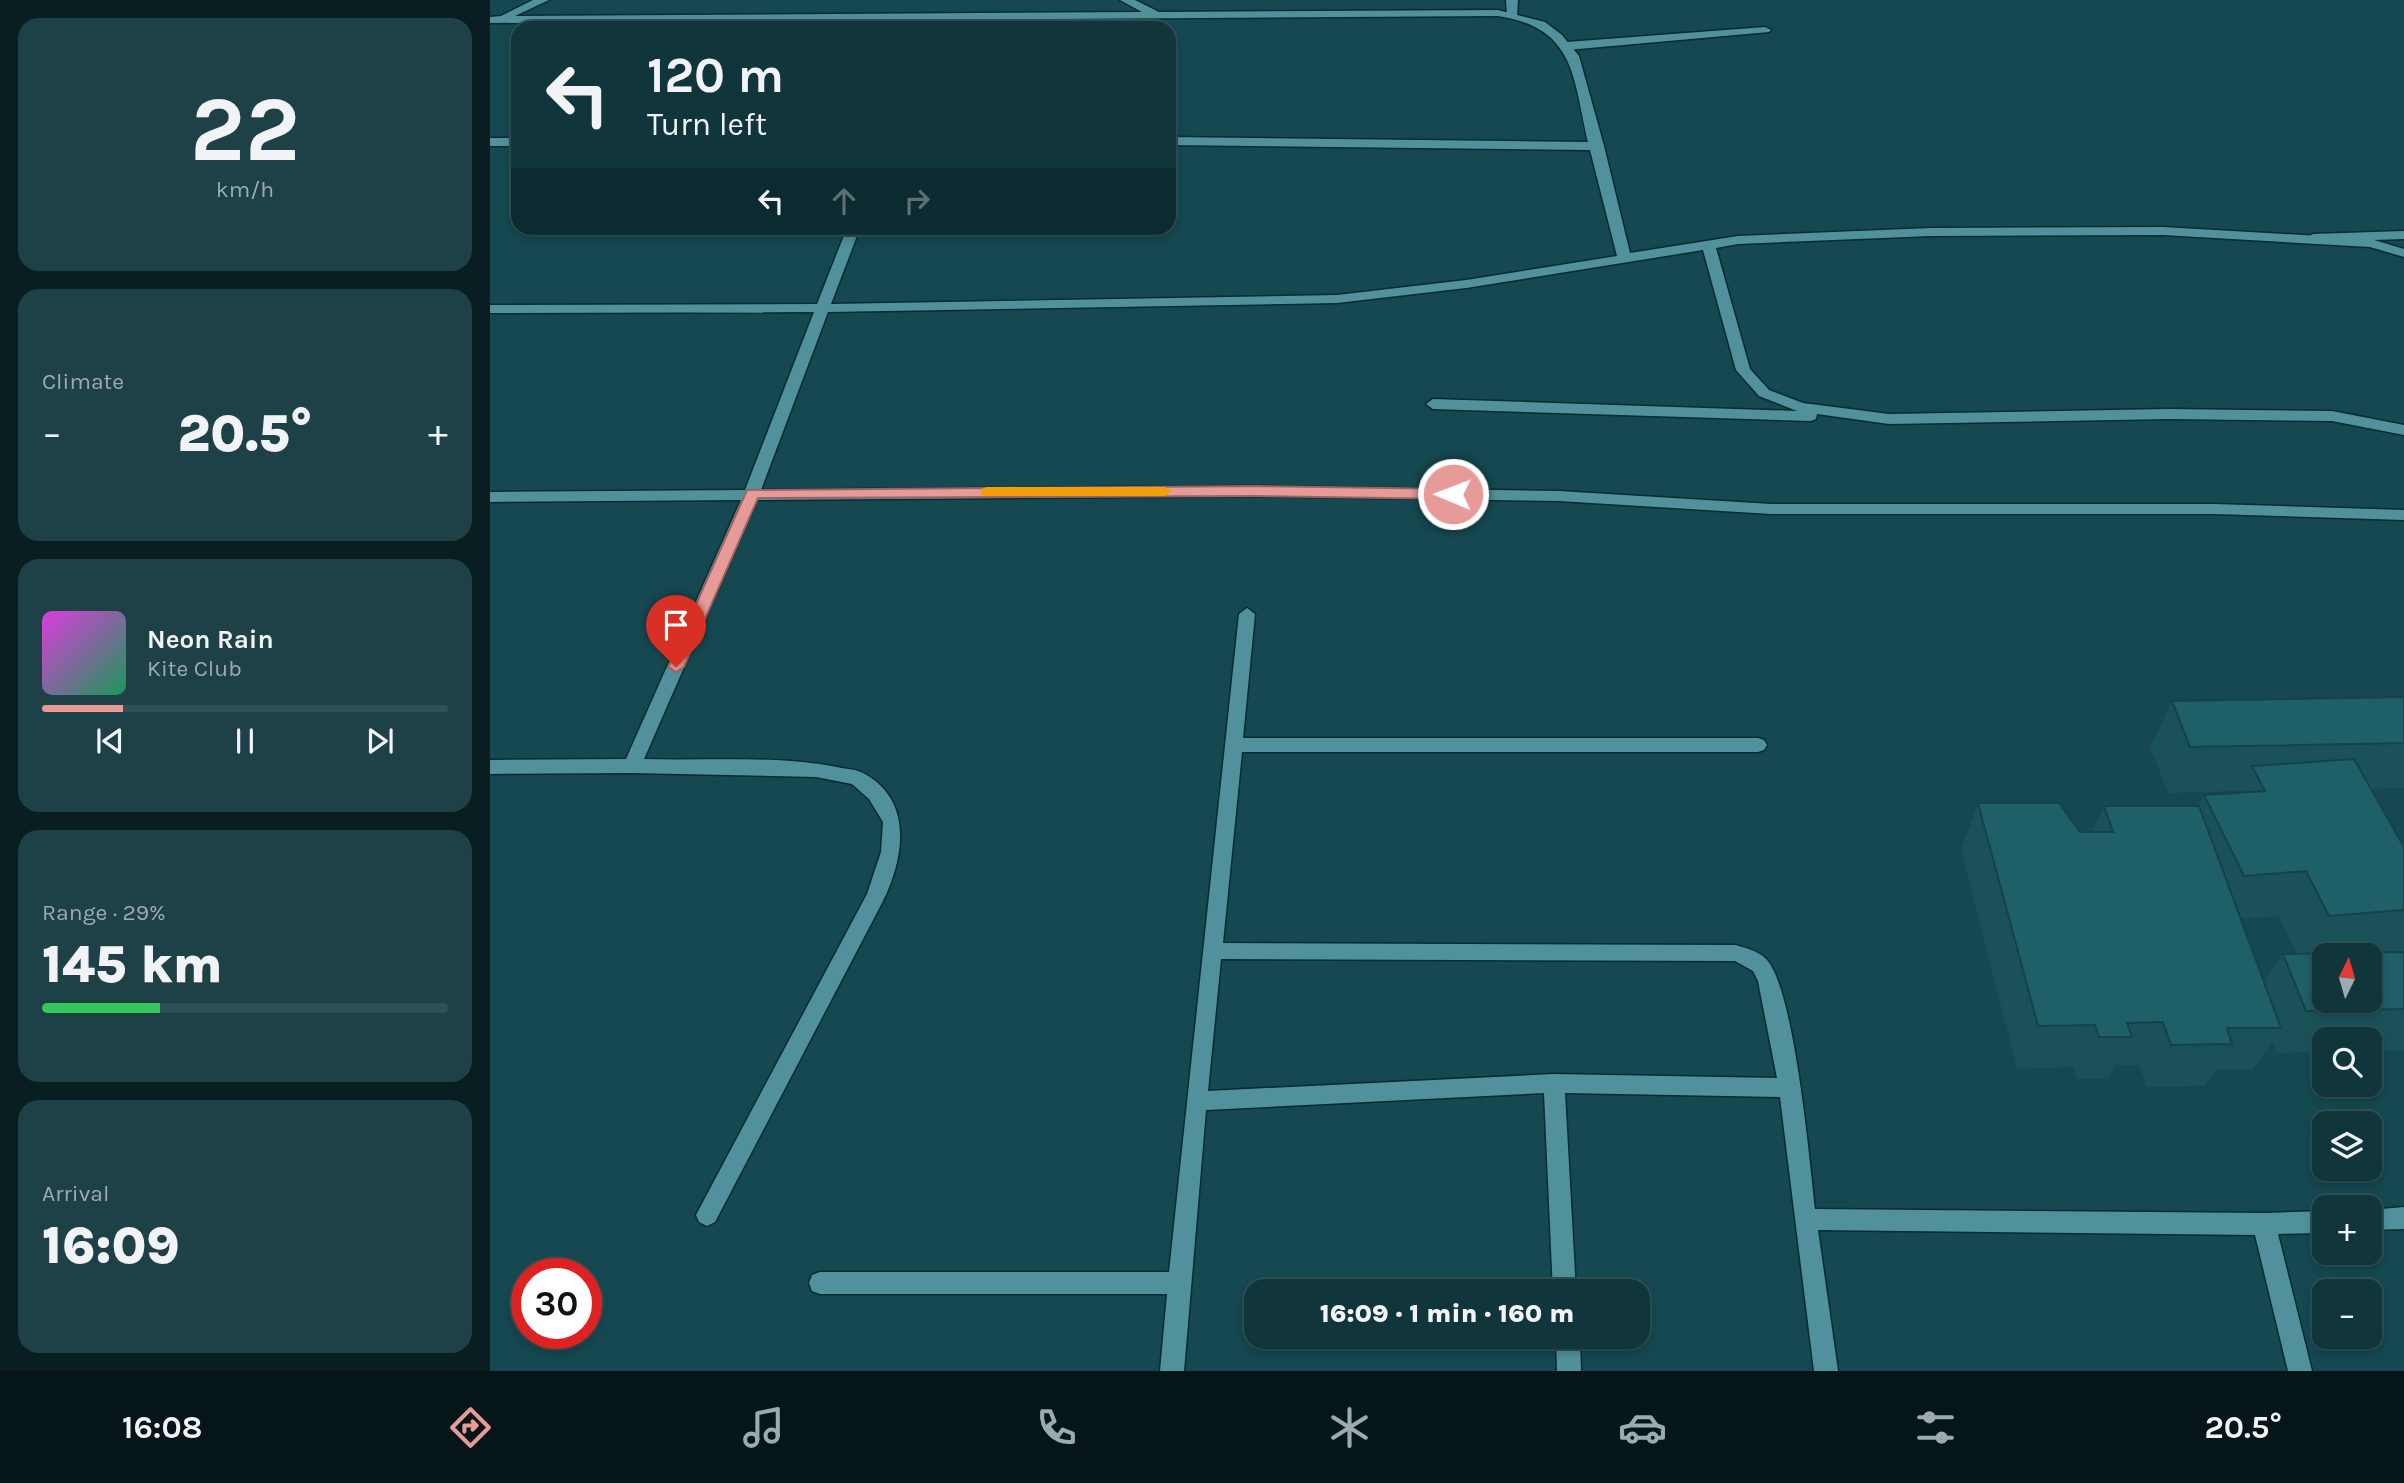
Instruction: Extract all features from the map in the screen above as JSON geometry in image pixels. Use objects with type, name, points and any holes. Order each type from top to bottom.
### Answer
[{"type":"street","points":[[493,20],[543,0]]},
{"type":"street","points":[[1126,0],[1158,15]]},
{"type":"street","points":[[1512,0],[1513,15]]},
{"type":"street","points":[[1117,21],[1158,15],[1529,17],[1545,26],[1573,56],[1598,146],[1624,258]]},
{"type":"street","points":[[493,20],[639,21]]},
{"type":"street","points":[[1566,47],[1765,30]]},
{"type":"street","points":[[1176,141],[1598,146]]},
{"type":"street","points":[[490,142],[511,142]]},
{"type":"street","points":[[490,309],[824,308],[1337,299],[1466,284],[1738,240],[1944,232],[2163,231],[2371,243],[2404,253]]},
{"type":"street","points":[[632,766],[752,493],[850,235]]},
{"type":"street","points":[[2306,238],[2404,235]]},
{"type":"street","points":[[1709,245],[1743,370],[1764,393],[1801,407],[1889,419]]},
{"type":"street","points":[[1433,404],[1889,419],[2168,414],[2332,416],[2404,430]]},
{"type":"street","points":[[490,497],[1256,491],[1559,496],[1771,509],[2214,509],[2404,515]]},
{"type":"street","points":[[1172,1371],[1196,1101],[1247,614]]},
{"type":"street","points":[[1234,745],[1758,745]]},
{"type":"street","points":[[490,766],[632,766],[816,771],[857,778],[876,794],[891,821],[891,852],[876,895],[707,1215]]},
{"type":"street","points":[[1213,951],[1736,953],[1760,964],[1770,983],[1789,1088],[1826,1371]]},
{"type":"street","points":[[1196,1101],[1553,1083],[1789,1088]]},
{"type":"street","points":[[1553,1083],[1564,1279]]},
{"type":"street","points":[[2382,1219],[2404,1218]]},
{"type":"street","points":[[1805,1219],[2312,1222]]},
{"type":"street","points":[[2264,1224],[2300,1371]]},
{"type":"street","points":[[820,1283],[1180,1283]]},
{"type":"street","points":[[1568,1349],[1569,1371]]},
{"type":"building","points":[[2404,697],[2404,743],[2190,747],[2172,701]]},
{"type":"building","points":[[2354,759],[2404,847],[2404,910],[2329,916],[2306,871],[2244,876],[2204,795],[2265,791],[2252,766]]},
{"type":"building","points":[[1978,803],[2059,803],[2080,832],[2113,832],[2104,806],[2199,806],[2281,1028],[2227,1028],[2232,1044],[2171,1045],[2163,1022],[2127,1023],[2132,1037],[2099,1037],[2095,1025],[2038,1026]]},
{"type":"building","points":[[2382,952],[2404,952],[2404,1009],[2382,1009]]},
{"type":"building","points":[[2283,954],[2312,954],[2312,1011],[2306,1011]]},
{"type":"slow traffic","points":[[987,492],[1165,491]]},
{"type":"route","points":[[676,667],[752,493],[1256,491],[1453,494]]}]
